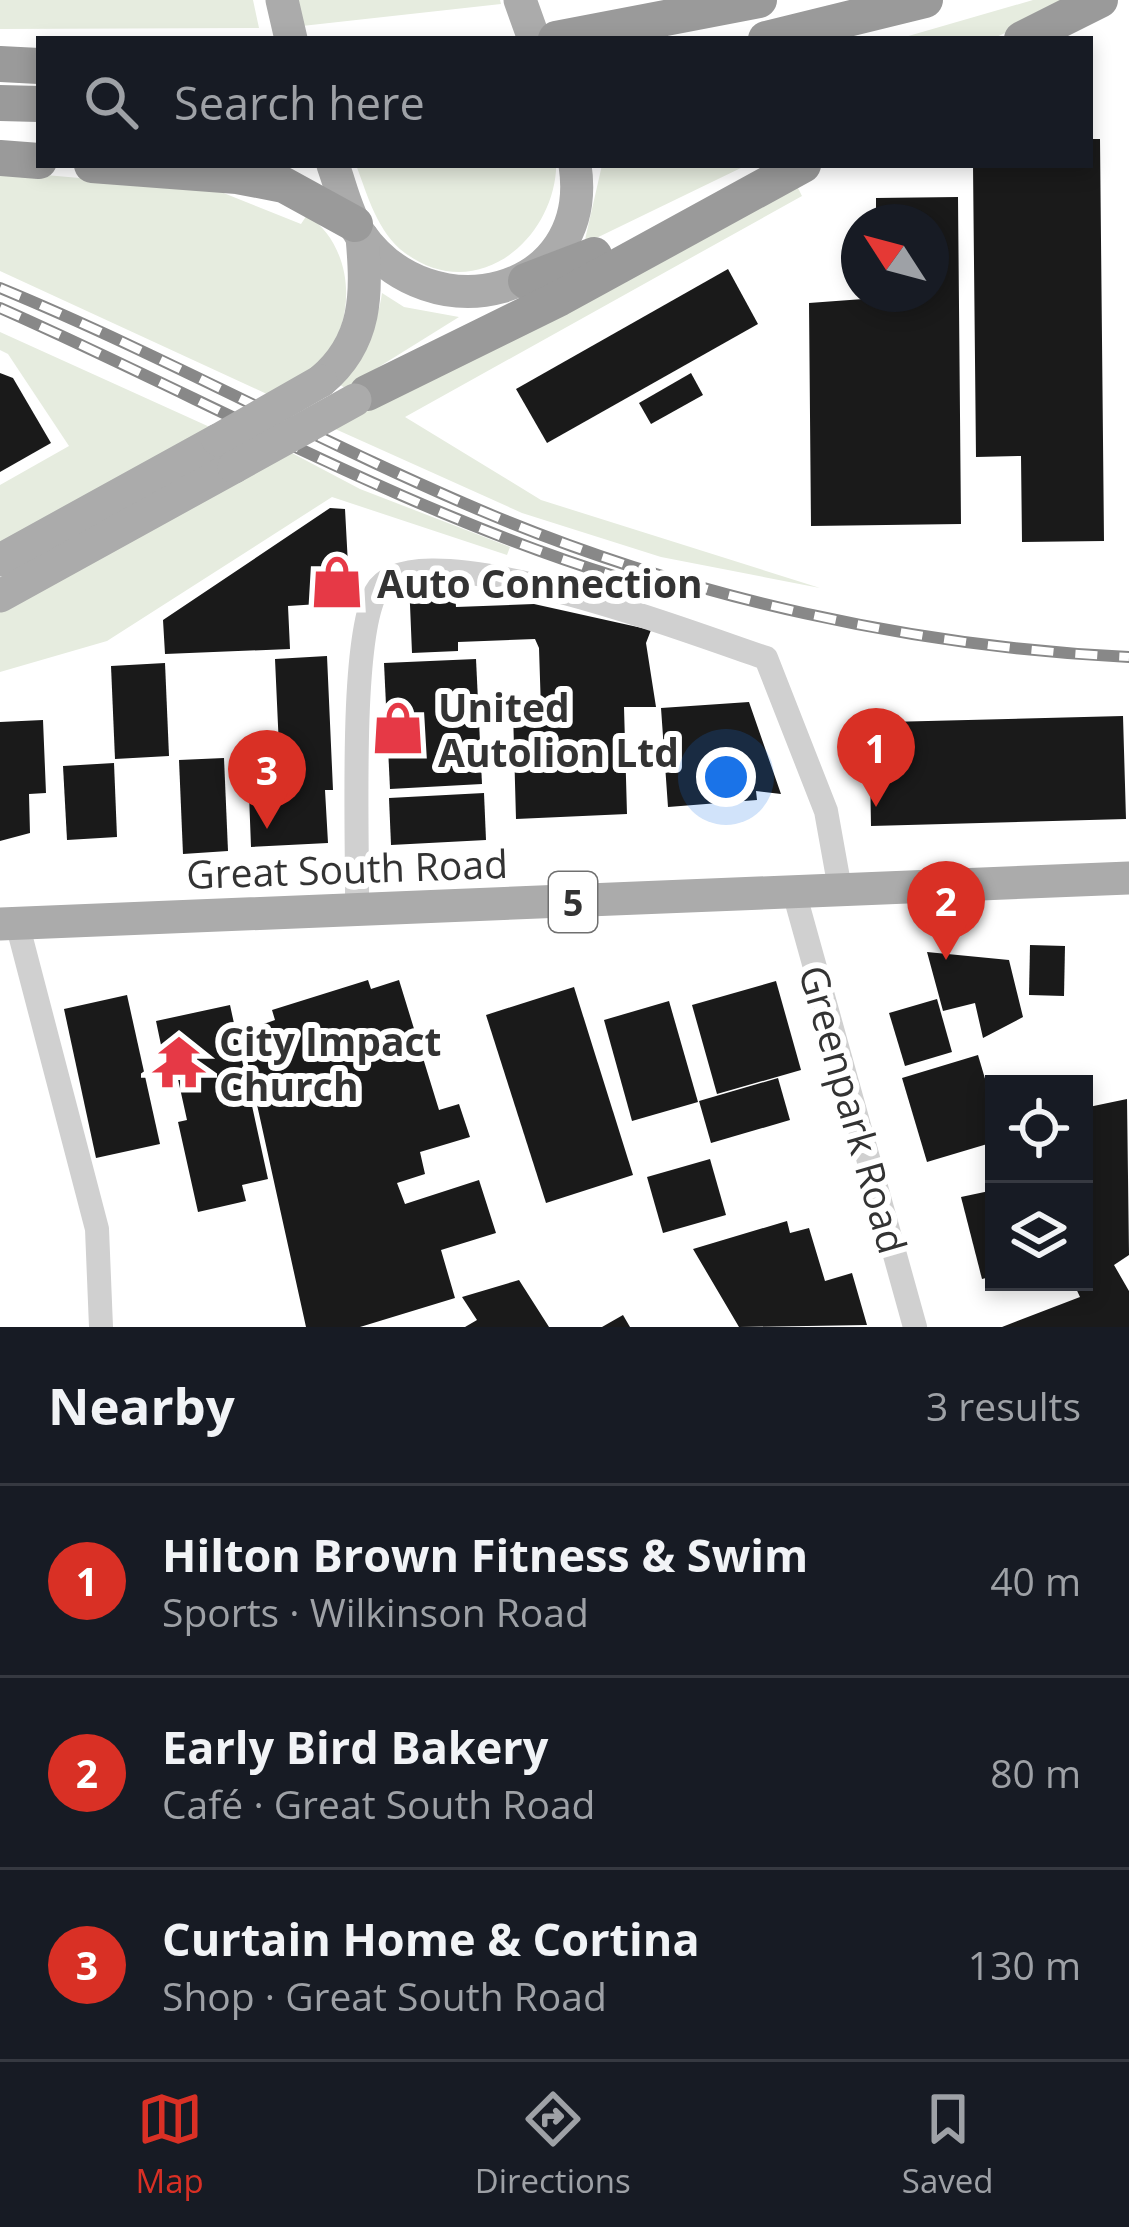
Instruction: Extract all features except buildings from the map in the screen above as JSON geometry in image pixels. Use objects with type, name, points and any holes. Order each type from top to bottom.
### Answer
[{"type":"highway","points":[[572,36],[759,0]]},
{"type":"highway","points":[[778,36],[925,0]]},
{"type":"highway","points":[[1028,36],[1100,0]]},
{"type":"highway","points":[[0,64],[36,66]]},
{"type":"highway","points":[[0,103],[36,104]]},
{"type":"highway","points":[[0,158],[36,161]]},
{"type":"highway","points":[[132,168],[237,176],[284,185],[358,231]]},
{"type":"highway","points":[[519,284],[590,257],[755,168]]},
{"type":"highway","points":[[361,396],[542,308],[798,168]]},
{"type":"main road","points":[[282,0],[290,36]]},
{"type":"main road","points":[[520,2],[533,36]]},
{"type":"main road","points":[[0,596],[226,454],[321,381],[355,341],[363,316],[358,231],[334,168]]},
{"type":"main road","points":[[0,560],[361,396],[539,269],[572,212],[575,168]]},
{"type":"main road","points":[[358,231],[421,283],[460,291],[519,284]]},
{"type":"main road","name":"Great South Road","points":[[8,923],[1129,878]]},
{"type":"street","points":[[357,910],[362,636],[376,592],[403,571],[503,575],[766,658],[826,811],[840,889]]},
{"type":"street","name":"Greenpark Road","points":[[794,892],[915,1327]]},
{"type":"street","points":[[8,923],[98,1229],[101,1327]]},
{"type":"shaded area","points":[[0,0],[253,0],[259,28],[0,29]]},
{"type":"shaded area","points":[[295,0],[500,0],[501,4],[302,26]]},
{"type":"shaded area","points":[[1033,0],[1076,0],[998,36],[908,36]]},
{"type":"shaded area","points":[[357,168],[556,168],[551,198],[540,222],[524,242],[482,269],[457,272],[431,267],[395,244],[374,213]]},
{"type":"shaded area","points":[[601,168],[741,168],[584,244]]},
{"type":"shaded area","points":[[0,171],[216,190],[301,224],[307,215],[333,242],[341,259],[346,297],[338,334],[317,365],[269,395],[0,271]]},
{"type":"shaded area","points":[[795,182],[802,196],[405,417],[541,500],[820,588],[661,557],[522,513],[333,428]]},
{"type":"shaded area","points":[[382,293],[404,307],[459,317],[345,388],[337,383],[367,341]]},
{"type":"shaded area","points":[[0,332],[212,428],[0,544],[0,485],[69,446],[8,354],[0,350]]},
{"type":"shaded area","points":[[290,452],[360,489],[510,547],[507,555],[332,497],[107,641],[0,672],[0,611]]},
{"type":"railway","points":[[0,288],[431,489],[647,571],[806,614],[886,630],[1129,657]]},
{"type":"railway","points":[[0,308],[458,520],[617,577]]},
{"type":"place","name":"Auto Connection","points":[[337,582]]},
{"type":"place","name":"United Autolion Ltd","points":[[398,728]]},
{"type":"place","name":"Hilton Brown Fitness & Swim","points":[[876,807]]},
{"type":"place","name":"Curtain Home & Cortina","points":[[267,829]]},
{"type":"place","name":"Early Bird Bakery","points":[[946,960]]},
{"type":"place","name":"City Impact Church","points":[[179,1062]]}]
